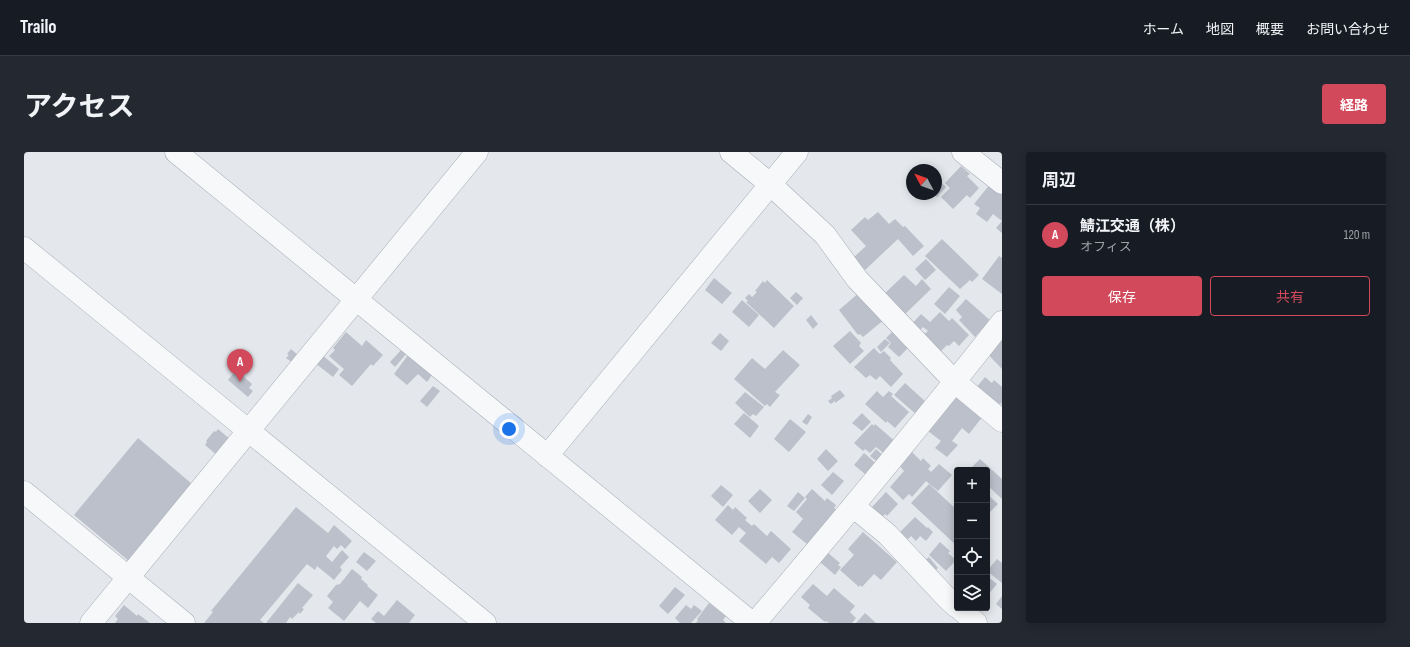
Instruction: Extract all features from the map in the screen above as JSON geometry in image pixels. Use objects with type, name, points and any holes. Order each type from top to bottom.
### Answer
[{"type":"street","points":[[176,152],[355,300],[752,623]]},
{"type":"street","points":[[91,623],[477,152]]},
{"type":"street","points":[[731,152],[770,184],[825,235],[857,279],[955,382],[1002,421]]},
{"type":"street","points":[[547,456],[797,152]]},
{"type":"street","points":[[963,152],[1002,183]]},
{"type":"street","points":[[24,248],[485,623]]},
{"type":"street","points":[[755,623],[955,382],[1002,322]]},
{"type":"street","points":[[24,492],[184,623]]},
{"type":"street","points":[[853,506],[887,534],[954,604]]},
{"type":"street","points":[[962,611],[976,623]]},
{"type":"building","points":[[961,166],[970,174],[967,176],[979,188],[970,198],[967,195],[953,209],[942,198],[942,196],[950,188],[945,183]]},
{"type":"building","points":[[942,183],[946,187],[942,191]]},
{"type":"building","points":[[991,183],[1002,194],[1002,221],[993,214],[987,222],[976,214],[980,208],[974,204]]},
{"type":"building","points":[[878,212],[889,224],[895,219],[903,227],[905,226],[924,246],[913,256],[898,239],[865,270],[854,257],[866,246],[851,230],[865,217],[868,220]]},
{"type":"building","points":[[1002,221],[1002,233],[996,228]]},
{"type":"building","points":[[942,239],[979,275],[972,282],[970,280],[960,289],[925,256]]},
{"type":"building","points":[[999,256],[1002,258],[1002,294],[982,279]]},
{"type":"building","points":[[926,259],[936,270],[925,280],[915,269]]},
{"type":"building","points":[[904,275],[916,286],[922,279],[931,289],[902,317],[881,297]]},
{"type":"building","points":[[714,278],[732,293],[722,304],[705,290]]},
{"type":"building","points":[[767,280],[794,306],[774,328],[746,302],[748,301],[745,298],[749,294],[752,297],[757,292],[755,291],[763,281],[765,283]]},
{"type":"building","points":[[949,287],[960,296],[945,314],[934,304]]},
{"type":"building","points":[[796,292],[803,298],[797,305],[790,298]]},
{"type":"building","points":[[860,292],[885,319],[863,337],[860,334],[858,335],[839,310]]},
{"type":"building","points":[[966,299],[992,322],[985,326],[975,337],[959,320],[962,317],[956,310]]},
{"type":"building","points":[[742,300],[759,315],[749,327],[732,312]]},
{"type":"building","points":[[940,312],[949,321],[952,318],[969,335],[959,346],[954,341],[949,346],[947,345],[937,355],[920,338],[928,331],[923,327],[917,333],[910,326],[921,314],[930,322]]},
{"type":"building","points":[[811,315],[818,324],[813,329],[806,320]]},
{"type":"building","points":[[896,328],[912,344],[899,357],[888,347],[891,343],[886,338]]},
{"type":"building","points":[[1002,330],[1002,369],[985,351]]},
{"type":"building","points":[[850,331],[861,343],[859,346],[864,351],[850,364],[833,346]]},
{"type":"building","points":[[346,332],[362,346],[366,340],[383,355],[373,366],[371,364],[352,386],[339,375],[344,369],[329,356],[335,350],[333,348]]},
{"type":"building","points":[[720,333],[729,341],[721,351],[711,343]]},
{"type":"building","points":[[885,339],[890,343],[881,352],[877,347]]},
{"type":"building","points":[[874,348],[880,354],[884,351],[903,374],[891,387],[880,376],[876,380],[870,375],[866,378],[854,367]]},
{"type":"building","points":[[291,349],[299,356],[293,363],[286,358]]},
{"type":"building","points":[[402,349],[407,353],[395,367],[390,362]]},
{"type":"building","points":[[783,350],[800,365],[775,392],[780,395],[770,407],[767,404],[765,406],[734,379],[752,358],[765,369]]},
{"type":"building","points":[[322,355],[339,369],[333,377],[315,363]]},
{"type":"building","points":[[408,355],[432,375],[427,382],[418,374],[407,385],[394,374]]},
{"type":"building","points":[[236,370],[252,384],[249,388],[253,391],[248,397],[228,380]]},
{"type":"building","points":[[985,377],[992,383],[994,380],[1002,387],[1002,404],[1000,403],[996,407],[975,389]]},
{"type":"building","points":[[905,383],[927,403],[917,415],[894,395]]},
{"type":"building","points":[[433,386],[440,391],[427,407],[420,401]]},
{"type":"building","points":[[840,390],[845,396],[831,404],[828,401],[832,398],[831,396]]},
{"type":"building","points":[[877,391],[883,397],[889,391],[893,394],[891,396],[909,412],[895,428],[887,421],[886,423],[865,404]]},
{"type":"building","points":[[745,392],[764,407],[756,416],[753,414],[750,417],[735,403]]},
{"type":"building","points":[[953,395],[975,413],[983,416],[969,434],[962,428],[952,441],[958,445],[947,457],[935,448],[941,441],[928,431]]},
{"type":"building","points":[[744,413],[759,426],[750,438],[734,424]]},
{"type":"building","points":[[862,413],[871,422],[862,431],[852,423]]},
{"type":"building","points":[[808,414],[812,417],[807,425],[802,422]]},
{"type":"building","points":[[790,419],[806,432],[789,452],[774,439]]},
{"type":"building","points":[[872,424],[874,426],[875,424],[897,443],[886,455],[876,447],[870,453],[865,449],[863,451],[854,443]]},
{"type":"building","points":[[218,429],[231,440],[218,456],[205,445],[207,442],[206,441],[214,431],[216,432]]},
{"type":"building","points":[[138,438],[192,484],[130,562],[74,515]]},
{"type":"building","points":[[826,449],[838,461],[828,471],[817,459]]},
{"type":"building","points":[[876,449],[886,458],[880,464],[870,456]]},
{"type":"building","points":[[911,451],[921,461],[923,458],[931,466],[928,469],[931,472],[939,464],[952,475],[938,491],[926,481],[912,497],[909,494],[903,500],[890,487],[904,471],[899,465]]},
{"type":"building","points":[[864,453],[880,467],[870,478],[854,465]]},
{"type":"building","points":[[980,459],[989,467],[972,467]]},
{"type":"building","points":[[990,468],[1002,479],[1002,499],[990,488]]},
{"type":"building","points":[[833,472],[844,481],[832,495],[821,485]]},
{"type":"building","points":[[929,484],[954,507],[954,543],[911,503]]},
{"type":"building","points":[[721,485],[733,495],[723,507],[711,496]]},
{"type":"building","points":[[760,489],[772,500],[760,513],[748,501]]},
{"type":"building","points":[[812,489],[825,501],[827,498],[836,505],[834,508],[839,512],[825,523],[807,544],[792,532],[803,519],[796,512],[807,499],[805,497]]},
{"type":"building","points":[[798,492],[805,498],[794,511],[787,506]]},
{"type":"building","points":[[886,492],[898,504],[887,516],[885,514],[882,517],[872,507]]},
{"type":"building","points":[[990,497],[998,504],[990,512]]},
{"type":"building","points":[[728,505],[733,510],[735,507],[747,518],[745,520],[752,526],[754,524],[767,536],[771,531],[791,549],[779,563],[772,557],[766,564],[739,541],[746,533],[739,527],[732,535],[715,520]]},
{"type":"building","points":[[296,507],[328,533],[334,525],[352,541],[345,549],[341,545],[337,549],[334,546],[326,556],[332,562],[342,550],[349,557],[340,567],[342,570],[334,580],[317,566],[315,570],[307,564],[260,620],[264,623],[204,623],[213,612],[211,611]]},
{"type":"building","points":[[915,517],[933,532],[926,541],[920,536],[916,541],[911,536],[908,539],[900,532]]},
{"type":"building","points":[[863,532],[897,562],[881,580],[874,574],[862,587],[860,585],[859,587],[840,570],[854,555],[848,549]]},
{"type":"building","points":[[940,542],[950,551],[948,553],[954,558],[954,562],[946,571],[929,555]]},
{"type":"building","points":[[364,552],[376,561],[367,571],[356,562]]},
{"type":"building","points":[[828,553],[840,563],[838,565],[841,567],[835,575],[820,562]]},
{"type":"building","points":[[929,557],[938,568],[934,572],[924,561]]},
{"type":"building","points":[[997,559],[1002,563],[1002,583],[990,573],[990,567]]},
{"type":"building","points":[[352,569],[362,577],[361,579],[368,585],[367,586],[378,595],[368,608],[360,601],[344,621],[328,608],[333,602],[327,596],[336,585],[340,584]]},
{"type":"building","points":[[990,578],[997,584],[990,592]]},
{"type":"building","points":[[298,583],[313,595],[302,608],[304,609],[300,614],[299,612],[292,619],[290,617],[286,623],[266,623]]},
{"type":"building","points":[[813,584],[827,596],[834,588],[855,606],[850,612],[856,618],[852,623],[825,622],[808,608],[810,605],[801,597]]},
{"type":"building","points":[[675,587],[685,595],[668,614],[659,606]]},
{"type":"building","points":[[1002,596],[1002,609],[996,604]]},
{"type":"building","points":[[397,600],[415,615],[409,623],[376,623],[371,619],[378,611],[384,616]]},
{"type":"building","points":[[709,603],[726,616],[723,620],[726,623],[696,623],[698,620],[697,619]]},
{"type":"building","points":[[124,605],[137,616],[138,614],[150,623],[115,623],[118,619],[115,616]]},
{"type":"building","points":[[686,605],[691,609],[694,605],[702,611],[691,623],[680,623],[675,618]]},
{"type":"building","points":[[865,613],[876,623],[856,623]]},
{"type":"place","name":"鯖江交通（株）","points":[[240,382]]}]
